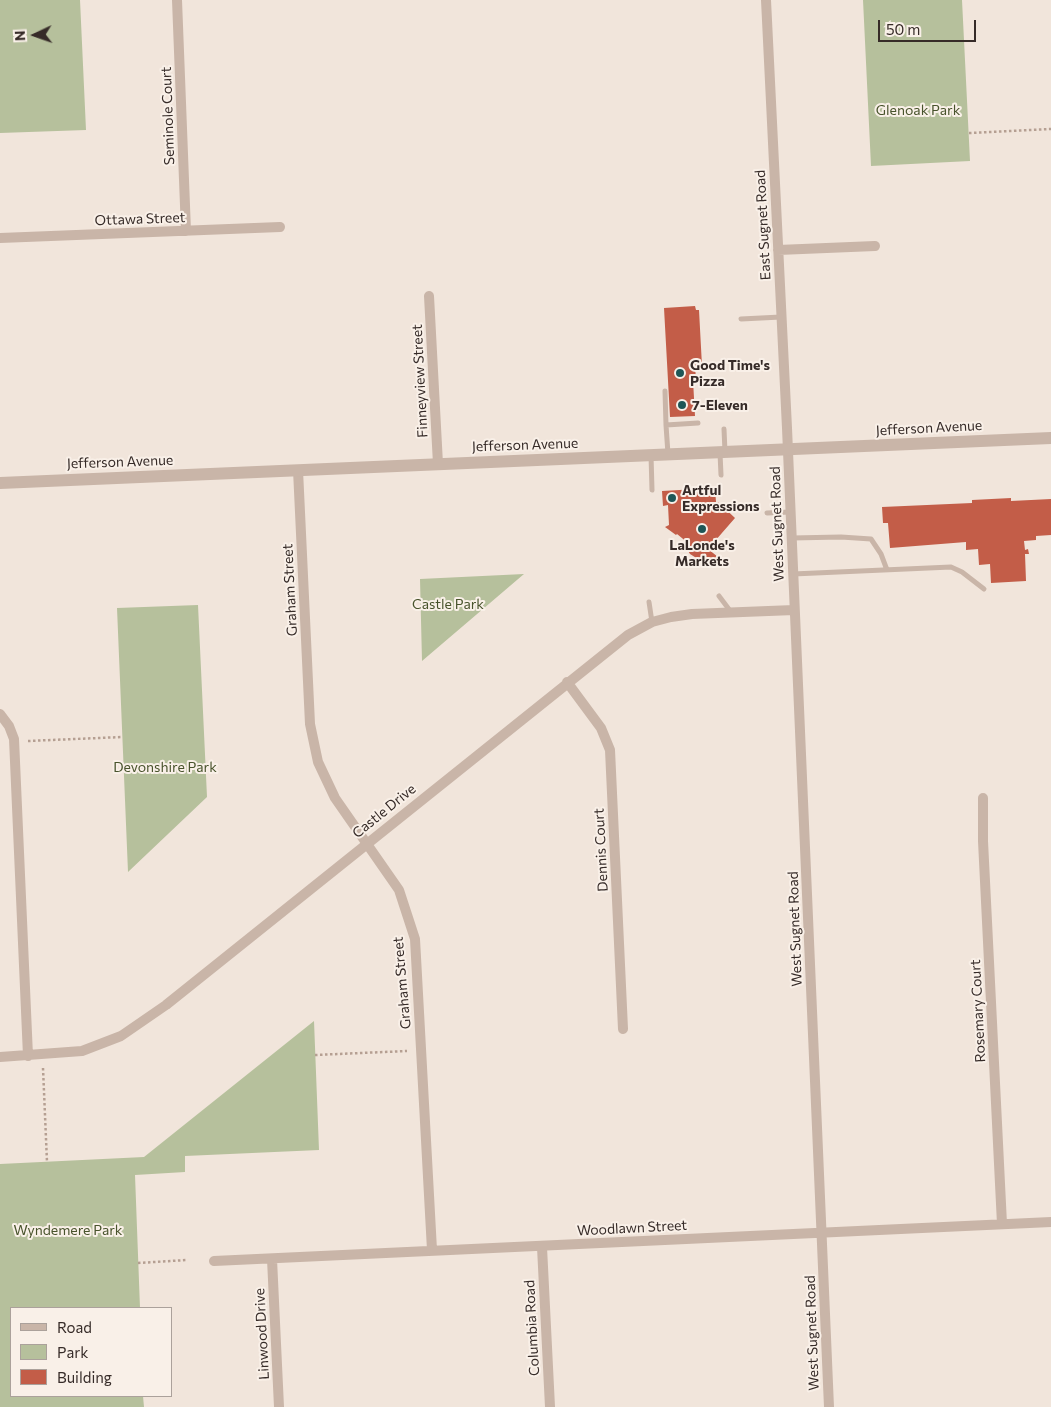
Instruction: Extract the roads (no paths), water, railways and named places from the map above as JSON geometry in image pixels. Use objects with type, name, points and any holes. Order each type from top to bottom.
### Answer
[{"type":"street","name":"Seminole Court","points":[[177,0],[186,231]]},
{"type":"street","name":"East Sugnet Road","points":[[766,0],[788,449]]},
{"type":"street","name":"Ottawa Street","points":[[0,238],[280,227]]},
{"type":"street","points":[[778,250],[875,246]]},
{"type":"street","name":"Finneyview Street","points":[[430,296],[438,464]]},
{"type":"street","name":"Jefferson Avenue","points":[[0,482],[1051,438]]},
{"type":"street","name":"West Sugnet Road","points":[[788,449],[829,1407]]},
{"type":"street","name":"Graham Street","points":[[298,470],[310,724],[318,762],[335,798],[399,890],[415,939],[432,1250]]},
{"type":"street","name":"Castle Drive","points":[[0,1057],[82,1051],[121,1036],[166,1005],[628,634],[652,622],[671,617],[692,614],[794,610]]},
{"type":"street","name":"Dennis Court","points":[[567,682],[602,728],[610,750],[623,1029]]},
{"type":"street","points":[[0,714],[9,726],[14,739],[28,1056]]},
{"type":"street","name":"Rosemary Court","points":[[983,798],[983,841],[1002,1224]]},
{"type":"street","name":"Woodlawn Street","points":[[214,1261],[1051,1222]]},
{"type":"street","name":"Columbia Road","points":[[542,1247],[550,1407]]},
{"type":"street","name":"Linwood Drive","points":[[272,1259],[279,1407]]},
{"type":"lane","points":[[740,319],[781,317]]},
{"type":"lane","points":[[665,391],[668,454]]},
{"type":"lane","points":[[666,425],[698,423]]},
{"type":"lane","points":[[721,475],[724,429]]},
{"type":"lane","points":[[651,455],[652,490]]},
{"type":"lane","points":[[767,513],[790,512]]},
{"type":"lane","points":[[792,538],[841,537],[871,539],[881,554],[888,570]]},
{"type":"lane","points":[[793,574],[951,567],[962,572],[984,589]]},
{"type":"lane","points":[[719,596],[732,612]]},
{"type":"lane","points":[[649,602],[652,622]]},
{"type":"place","name":"Good Time's Pizza","points":[[680,373]]},
{"type":"place","name":"7-Eleven","points":[[682,405]]},
{"type":"place","name":"Artful Expressions","points":[[672,498]]},
{"type":"place","name":"LaLonde's Markets","points":[[702,529]]},
{"type":"park label","name":"Glenoak Park","points":[[918,110]]},
{"type":"park label","name":"Castle Park","points":[[448,604]]},
{"type":"park label","name":"Devonshire Park","points":[[165,767]]},
{"type":"park label","name":"Wyndemere Park","points":[[68,1230]]}]
